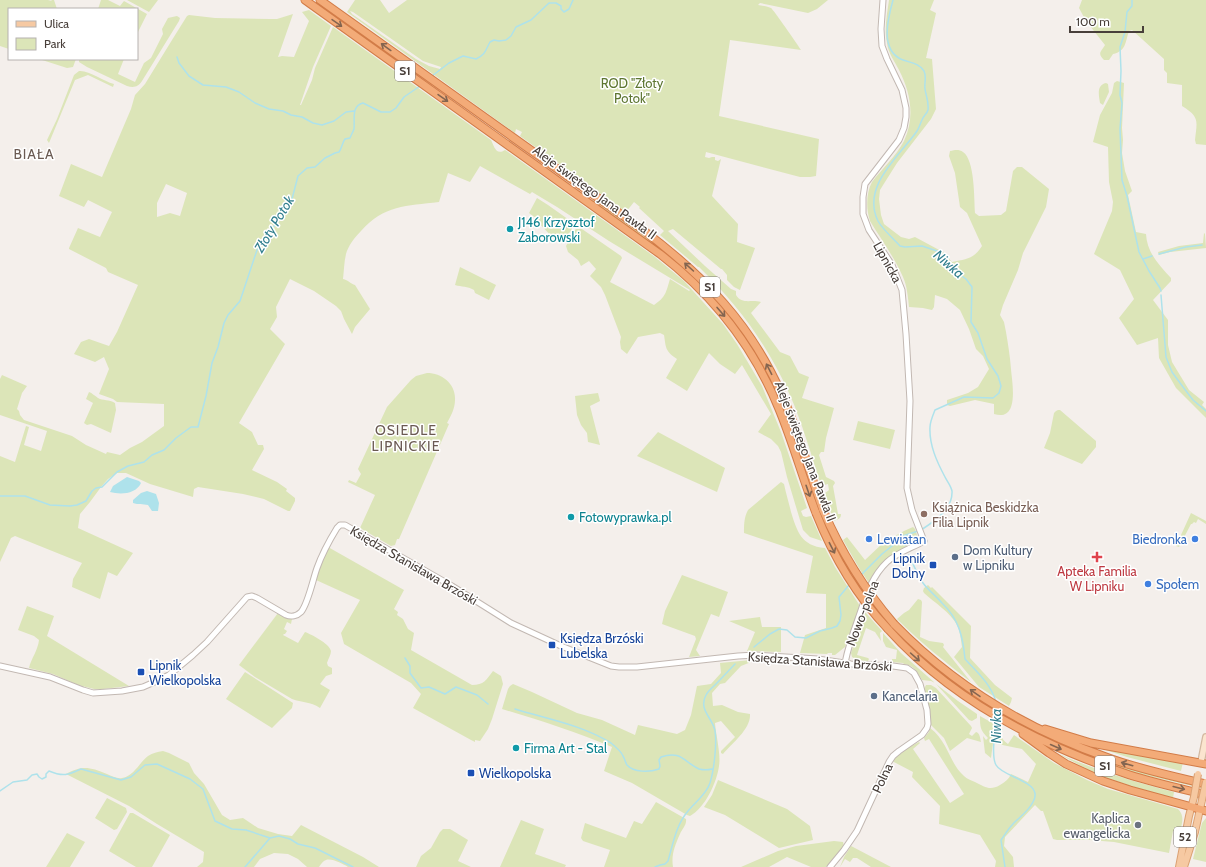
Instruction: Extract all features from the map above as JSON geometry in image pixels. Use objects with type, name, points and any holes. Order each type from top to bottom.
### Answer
[{"type":"highway","name":"Aleje świętego Jana Pawła II","points":[[305,0],[676,266],[711,300],[751,354],[775,398],[816,513],[831,548],[847,575],[871,609],[892,634],[921,662],[982,708],[1006,722],[1073,755],[1124,773],[1204,797]]},
{"type":"highway","name":"Aleje świętego Jana Pawła II","points":[[320,0],[591,192],[665,247],[693,271],[729,309],[758,349],[777,385],[793,421],[823,510],[838,544],[853,570],[877,604],[917,647],[956,679],[987,701],[1052,736],[1106,757],[1150,770],[1206,783]]},
{"type":"highway","points":[[1022,721],[1091,742],[1203,763]]},
{"type":"highway","points":[[1006,722],[1066,764],[1091,776],[1116,786],[1203,810]]},
{"type":"main road","name":"52","points":[[1179,867],[1198,774],[1203,763],[1206,737]]},
{"type":"main road","name":"52","points":[[1184,867],[1203,810],[1206,783]]},
{"type":"street","name":"Lipnicka","points":[[883,0],[881,29],[882,46],[902,90],[906,108],[906,117],[904,128],[899,140],[865,184],[863,214],[870,230],[892,265],[902,290],[910,401],[907,488],[912,510],[924,541]]},
{"type":"street","name":"Księdza Stanisława Brzóski","points":[[0,666],[50,677],[78,688],[101,694],[151,684],[169,674],[193,655],[207,642],[248,597],[252,596],[257,598],[286,615],[291,616],[299,613],[306,604],[322,555],[337,528],[342,524],[384,546],[512,622],[561,646],[611,666],[637,668],[756,655],[812,658],[845,663],[900,667],[907,668],[914,673]]},
{"type":"street","name":"Nowo-polna","points":[[845,663],[866,597],[878,573],[897,555],[924,541]]},
{"type":"street","name":"Polna","points":[[830,867],[857,831],[893,756],[919,738],[927,728],[928,720],[925,700],[920,684],[914,673]]},
{"type":"green space","points":[[0,0],[54,0],[57,8],[8,8],[8,49],[0,46]]},
{"type":"green space","points":[[101,0],[108,0],[120,6],[124,1],[136,8],[98,8]]},
{"type":"green space","points":[[127,0],[158,0],[149,12]]},
{"type":"green space","name":"ROD \"Złoty Potok\"","points":[[355,0],[380,0],[389,13],[407,0],[828,0],[817,9],[808,13],[760,3],[758,5],[771,8],[801,50],[730,40],[719,116],[819,139],[816,176],[810,177],[800,177],[706,152],[705,157],[715,157],[715,160],[718,161],[721,159],[712,196],[738,224],[737,242],[755,248],[740,290],[734,287],[727,280],[727,275],[722,269],[673,229],[668,231],[731,289],[736,291],[738,298],[744,301],[761,302],[751,313],[780,352],[790,356],[799,373],[809,377],[802,398],[834,408],[824,452],[821,452],[819,455],[826,477],[835,483],[833,486],[838,514],[841,514],[840,518],[834,521],[824,494],[829,490],[828,484],[821,486],[795,407],[776,367],[766,349],[742,315],[715,283],[699,267],[660,235],[664,231],[634,202],[626,212],[520,136],[522,132],[516,129],[515,133],[347,12]],"holes":[[[350,11],[423,61],[441,67],[440,69],[429,66],[416,59],[352,14]]]},
{"type":"green space","points":[[889,0],[934,0],[930,10],[936,13],[926,58],[932,59],[936,109],[931,119],[897,163],[880,190],[879,199],[884,224],[901,237],[909,239],[915,237],[943,252],[952,262],[969,258],[976,254],[982,246],[967,213],[960,207],[955,173],[949,156],[950,151],[960,150],[967,156],[972,171],[975,213],[979,216],[1001,215],[1006,211],[1013,171],[1017,167],[1022,167],[1049,189],[1046,207],[1023,253],[1018,270],[1000,315],[1004,322],[1006,332],[1013,391],[1011,407],[1008,412],[1002,415],[994,414],[994,404],[975,400],[950,406],[947,405],[947,400],[968,393],[978,387],[989,369],[983,356],[976,349],[960,310],[947,299],[935,295],[934,307],[932,310],[909,307],[903,277],[892,255],[870,221],[867,201],[870,186],[901,147],[910,123],[909,97],[903,79],[890,54],[886,38]]},
{"type":"green space","points":[[1082,0],[1206,0],[1206,145],[1196,144],[1197,124],[1195,117],[1182,106],[1182,85],[1167,83],[1167,73],[1164,70],[1164,59],[1132,30],[1129,31],[1123,49],[1113,54],[1109,60],[1104,60],[1100,54],[1105,45],[1086,21],[1079,8]]},
{"type":"green space","points":[[138,9],[147,14],[138,32]]},
{"type":"green space","points":[[309,10],[331,26],[313,67],[300,105],[312,80],[315,68],[333,27],[491,140],[497,151],[502,152],[505,150],[508,152],[655,257],[684,281],[723,324],[737,344],[762,386],[781,432],[807,508],[801,511],[803,516],[811,516],[822,541],[810,537],[803,530],[781,452],[778,446],[771,439],[758,432],[771,414],[742,365],[735,374],[720,364],[709,353],[687,391],[666,378],[677,359],[670,354],[667,349],[664,335],[660,333],[638,337],[627,354],[621,349],[621,337],[605,295],[601,287],[590,276],[596,269],[589,261],[581,266],[578,260],[568,252],[566,246],[574,231],[576,229],[582,229],[621,256],[622,258],[610,282],[654,305],[663,297],[670,279],[689,291],[690,290],[532,192],[530,194],[480,166],[470,182],[448,173],[439,202],[406,206],[387,211],[370,222],[354,239],[346,254],[343,279],[355,285],[370,309],[355,327],[352,334],[341,311],[336,306],[314,291],[290,279],[276,307],[277,317],[270,329],[285,344],[239,423],[252,432],[258,445],[263,445],[264,449],[252,470],[277,482],[287,489],[286,491],[295,498],[290,511],[264,499],[198,487],[194,489],[193,497],[150,484],[126,473],[117,473],[108,479],[80,514],[78,528],[133,553],[117,576],[108,572],[100,599],[72,587],[73,579],[82,563],[15,536],[11,538],[0,562],[0,456],[15,462],[26,426],[29,427],[24,445],[41,451],[47,431],[0,415],[0,379],[2,375],[27,386],[22,393],[17,409],[24,420],[72,436],[86,445],[106,454],[107,452],[120,455],[142,442],[164,426],[164,404],[117,402],[99,394],[109,369],[104,357],[95,362],[74,354],[81,342],[89,339],[109,346],[117,332],[138,285],[108,272],[106,268],[69,249],[78,228],[100,237],[112,212],[88,200],[84,207],[59,196],[71,164],[102,177],[131,109],[135,95],[145,84],[187,16],[277,19],[293,14],[278,57],[294,57],[309,21],[302,12]],"holes":[[[166,184],[187,193],[180,216],[170,213],[157,217],[157,203]]]},
{"type":"green space","points":[[177,16],[180,18],[142,81],[137,86],[127,86],[79,62],[79,60],[124,60],[118,74],[135,82],[144,63],[151,58],[163,34],[162,29],[168,18]]},
{"type":"green space","points":[[42,60],[76,60],[73,67],[67,68]]},
{"type":"green space","points":[[79,71],[87,72],[114,84],[113,87],[88,75],[75,80],[49,143],[47,140],[74,75]]},
{"type":"green space","points":[[1117,81],[1124,83],[1122,153],[1125,171],[1132,191],[1128,195],[1136,232],[1146,234],[1151,253],[1171,278],[1171,281],[1153,300],[1168,320],[1168,345],[1172,362],[1189,390],[1204,402],[1202,405],[1206,409],[1206,418],[1176,388],[1159,358],[1158,338],[1137,345],[1119,318],[1134,299],[1120,270],[1094,254],[1112,211],[1113,202],[1109,182],[1108,147],[1093,142],[1100,115],[1112,93],[1114,83]]},
{"type":"green space","points":[[1106,83],[1108,84],[1109,92],[1103,105],[1100,103],[1099,88]]},
{"type":"green space","points":[[537,198],[572,222],[572,229],[563,242],[558,242],[555,240],[537,221],[537,219],[529,213]]},
{"type":"green space","points":[[594,200],[650,239],[676,260],[722,304],[749,340],[772,380],[790,420],[821,511],[819,512],[780,403],[761,363],[738,329],[713,298],[682,268],[596,204],[593,201]]},
{"type":"green space","points":[[1204,233],[1206,248],[1170,252],[1159,255],[1158,252],[1179,246],[1203,243]]},
{"type":"green space","points":[[460,267],[496,285],[489,300],[475,293],[474,290],[455,285]]},
{"type":"green space","points":[[427,373],[443,377],[451,384],[455,394],[454,406],[447,423],[449,424],[399,539],[397,539],[395,545],[391,546],[360,528],[375,495],[348,482],[349,480],[356,483],[361,474],[358,469],[387,407],[411,380],[416,376]]},
{"type":"green space","points":[[89,392],[100,399],[115,403],[116,410],[111,433],[91,424],[87,425],[84,423],[93,403],[86,399]]},
{"type":"green space","points":[[598,393],[600,401],[590,406],[600,445],[588,442],[587,433],[581,425],[577,415],[575,396]]},
{"type":"green space","points":[[1060,410],[1096,441],[1096,447],[1082,464],[1044,448],[1050,433],[1054,413]]},
{"type":"green space","points":[[858,421],[895,430],[890,449],[853,440]]},
{"type":"green space","points":[[658,432],[725,468],[717,492],[637,456]]},
{"type":"green space","points":[[781,482],[784,484],[793,519],[801,536],[810,544],[825,548],[835,567],[860,606],[845,647],[835,655],[832,655],[832,653],[800,653],[805,635],[826,628],[826,594],[806,593],[813,556],[744,533],[745,518],[748,510]]},
{"type":"green space","points":[[1191,513],[1206,521],[1206,524],[1198,519],[1196,523],[1194,522],[1191,524],[1179,547],[1176,546]]},
{"type":"green space","points":[[913,527],[918,538],[914,541],[915,543],[894,554],[888,559],[873,576],[869,583],[843,540],[847,537],[865,560],[884,542]]},
{"type":"green space","points":[[328,547],[404,590],[394,609],[398,612],[397,615],[403,619],[408,629],[414,633],[411,650],[472,685],[482,683],[493,671],[501,676],[503,684],[492,719],[488,729],[480,741],[475,740],[475,742],[413,708],[421,694],[411,683],[344,644],[341,633],[360,600],[316,580]]},
{"type":"green space","points":[[682,575],[728,592],[719,617],[711,614],[696,650],[700,656],[689,657],[696,639],[695,636],[662,624],[665,611]]},
{"type":"green space","points":[[928,585],[931,588],[932,587],[971,626],[970,658],[995,685],[1012,698],[1009,706],[979,687],[954,657],[962,647],[958,627],[954,620],[946,612],[924,593],[924,588]]},
{"type":"green space","points":[[918,599],[922,602],[920,637],[929,641],[943,643],[943,647],[971,682],[933,652],[897,619],[909,610]]},
{"type":"green space","points":[[27,606],[54,616],[47,636],[129,686],[94,689],[78,685],[53,674],[29,668],[39,640],[34,636],[18,630]]},
{"type":"green space","points":[[865,612],[882,631],[880,633],[881,641],[875,632],[866,628],[857,655],[868,658],[868,661],[858,660],[852,657],[851,653]]},
{"type":"green space","points":[[278,613],[292,619],[291,624],[287,622],[284,629],[287,631],[283,635],[298,643],[305,632],[324,642],[330,648],[331,654],[327,663],[328,666],[332,668],[332,674],[326,676],[320,684],[330,690],[320,708],[313,704],[292,699],[255,677],[239,665]]},
{"type":"green space","points":[[760,617],[762,627],[781,627],[781,652],[747,651],[755,632],[729,621]]},
{"type":"green space","points":[[883,633],[901,653],[935,683],[922,680],[915,669],[910,666],[903,663],[892,662],[892,659],[896,659],[897,650],[886,647],[883,641]]},
{"type":"green space","points":[[751,660],[751,662],[741,666],[725,683],[720,684],[712,693],[713,706],[722,705],[738,712],[750,714],[749,720],[740,736],[723,754],[721,751],[735,737],[721,721],[715,723],[719,756],[718,772],[713,787],[705,801],[701,807],[690,816],[632,783],[604,771],[612,747],[557,726],[502,709],[508,689],[513,684],[577,713],[602,720],[635,735],[638,725],[677,734],[685,730],[691,715],[697,686],[711,684],[721,673],[720,663]]},
{"type":"green space","points":[[245,672],[293,703],[292,708],[272,728],[226,699]]},
{"type":"green space","points":[[936,684],[977,714],[977,718],[972,721],[969,720]]},
{"type":"green space","points":[[926,685],[931,685],[936,688],[971,726],[972,728],[969,734],[972,736],[976,732],[978,733],[981,742],[967,738],[950,751],[944,738],[931,725],[924,689]]},
{"type":"green space","points":[[980,716],[1003,729],[1001,733],[1002,737],[1008,744],[1014,735],[1054,763],[1087,780],[1108,789],[1178,809],[1182,814],[1182,826],[1180,832],[1173,831],[1169,853],[1114,842],[1053,839],[1043,811],[1035,805],[1005,837],[1004,846],[1013,857],[1014,867],[995,867],[996,861],[980,835],[939,824],[940,806],[912,777],[913,772],[892,761],[904,750],[919,742],[920,743],[913,749],[950,803],[964,794],[929,739],[925,741],[924,738],[929,732],[930,728],[941,739],[959,771],[968,779],[990,788],[1004,783],[1011,774],[1028,782],[1036,764],[1022,749],[993,743],[991,758],[985,753],[983,736],[986,740],[988,738],[983,733],[981,728]]},
{"type":"green space","points":[[1010,718],[1052,740],[1096,757],[1136,770],[1206,787],[1206,789],[1146,775],[1101,762],[1077,753],[1048,739],[1009,720]]},
{"type":"green space","points":[[1090,745],[1183,762],[1181,771],[1127,757]]},
{"type":"green space","points":[[163,751],[189,763],[194,773],[204,784],[222,815],[230,820],[243,818],[258,828],[278,834],[292,836],[301,825],[363,857],[379,867],[348,867],[331,860],[326,860],[319,867],[307,867],[298,859],[288,854],[274,853],[260,859],[254,867],[197,867],[203,862],[204,852],[129,806],[66,774],[77,769],[86,768],[96,770],[116,778],[122,778],[130,775],[148,756]]},
{"type":"green space","points":[[1057,753],[1115,775],[1174,792],[1173,798],[1098,775]]},
{"type":"green space","points":[[718,780],[787,809],[810,826],[813,840],[779,848],[725,815],[704,807],[712,795]]},
{"type":"green space","points":[[107,798],[126,808],[127,812],[117,829],[114,830],[95,818]]},
{"type":"green space","points":[[656,802],[686,819],[685,825],[674,850],[673,867],[604,867],[610,850],[583,841],[581,838],[585,823],[626,838],[634,821],[642,824]]},
{"type":"green space","points":[[130,813],[133,813],[170,835],[152,867],[136,867],[109,851]]},
{"type":"green space","points":[[1206,818],[1206,862],[1193,859],[1202,823]]},
{"type":"green space","points":[[521,820],[544,829],[535,854],[566,865],[565,867],[500,867]]},
{"type":"green space","points":[[443,829],[450,829],[468,840],[458,861],[471,867],[416,867],[421,856],[431,848]]},
{"type":"green space","points":[[67,833],[85,842],[70,867],[46,867]]},
{"type":"green space","points":[[834,841],[843,842],[844,846],[826,867],[811,867],[787,857],[769,867],[741,867],[778,851],[796,846]]},
{"type":"green space","points":[[851,846],[891,867],[871,867],[857,858],[853,858],[850,862],[845,859],[840,867]]},
{"type":"water","points":[[127,477],[139,481],[141,483],[139,487],[128,493],[110,492],[113,486]]},
{"type":"water","points":[[147,491],[156,494],[159,503],[158,511],[152,511],[148,505],[133,503],[133,500],[141,493]]},
{"type":"waterway","name":"Złoty Potok","points":[[432,76],[449,63],[463,56],[476,59],[482,56],[490,42],[494,40],[506,40],[511,36],[516,27],[531,20],[549,3],[556,3],[561,6],[561,9],[564,12],[569,9],[573,0]]},
{"type":"waterway","name":"Niwka","points":[[893,0],[889,16],[887,33],[888,42],[895,56],[917,65],[924,71],[928,110],[917,131],[884,173],[874,196],[874,208],[880,224],[900,246],[922,246],[937,251],[956,272],[966,279],[972,287],[971,322],[978,333],[987,359],[998,376],[1001,386],[999,393],[993,398],[964,397],[935,410],[930,425],[932,447],[936,459],[950,485],[952,497],[950,503],[942,514],[921,530]]},
{"type":"waterway","points":[[1132,0],[1132,6],[1127,12],[1125,32],[1120,47],[1120,95],[1122,103],[1120,129],[1122,180],[1139,252],[1161,291]]},
{"type":"waterway","points":[[177,57],[179,63],[189,76],[203,85],[226,87],[239,92],[255,103],[269,109],[283,111],[291,115],[302,117],[313,123],[322,125],[334,121],[346,112],[354,111]]},
{"type":"waterway","name":"Złoty Potok","points":[[0,496],[25,496],[50,505],[77,505],[86,501],[92,491],[96,488],[102,487],[117,472],[128,466],[144,462],[152,455],[164,450],[176,438],[191,427],[198,427],[212,363],[224,323],[228,315],[240,301],[257,250],[280,219],[292,199],[298,176],[307,168],[315,167],[325,158],[339,152],[345,139],[350,138],[354,130],[354,113],[359,105],[363,103],[381,112],[390,112],[396,108],[404,97],[420,86]]},
{"type":"waterway","points":[[1159,254],[1186,247],[1202,245]]},
{"type":"waterway","points":[[1143,259],[1152,256]]},
{"type":"waterway","points":[[1161,295],[1166,357],[1172,372],[1183,387],[1193,400],[1206,411]]},
{"type":"waterway","name":"Niwka","points":[[905,545],[903,536],[918,531]]},
{"type":"waterway","name":"Niwka","points":[[860,576],[882,554],[903,537]]},
{"type":"waterway","name":"Niwka","points":[[909,555],[923,583],[952,615],[959,629],[965,659],[987,684],[996,702]]},
{"type":"waterway","name":"Niwka","points":[[754,647],[770,634],[779,629],[787,630],[795,637],[806,638],[820,631],[837,626],[841,615],[839,597],[849,585]]},
{"type":"waterway","points":[[405,658],[410,666],[410,673],[421,688],[429,687],[445,694],[456,687],[477,695],[488,704]]},
{"type":"waterway","name":"Niwka","points":[[655,867],[665,864],[668,861],[675,835],[684,816],[706,791],[710,783],[715,757],[716,736],[714,726],[705,710],[704,700],[708,692],[735,664]]},
{"type":"waterway","points":[[515,709],[564,723],[600,737],[618,749],[630,768],[638,771],[651,771],[659,769],[659,760],[661,757],[668,755],[678,756],[699,769],[712,769]]},
{"type":"waterway","name":"Niwka","points":[[997,720],[994,736],[994,756],[996,765],[1006,773],[1028,784],[1033,789],[1035,795],[1029,809],[1011,827],[1001,840],[1005,867]]},
{"type":"waterway","points":[[0,791],[13,782],[27,780],[32,775],[37,774],[42,779],[46,777],[46,774],[49,771],[58,774],[65,774],[81,769],[121,780],[131,777],[145,765],[157,764],[190,779],[203,789],[215,821],[232,829],[246,830],[270,838],[279,836],[290,839],[298,844],[315,848],[353,867]]},
{"type":"waterway","points":[[245,867],[270,838]]},
{"type":"place","name":"J146 Krzysztof Zaborowski","points":[[510,229]]},
{"type":"place","name":"Książnica Beskidzka Filia Lipnik","points":[[924,514]]},
{"type":"place","name":"Fotowyprawka.pl","points":[[571,517]]},
{"type":"place","name":"Lewiatan","points":[[869,539]]},
{"type":"place","name":"Biedronka","points":[[1195,539]]},
{"type":"place","name":"Dom Kultury w Lipniku","points":[[955,557]]},
{"type":"place","name":"Apteka Familia W Lipniku","points":[[1097,557]]},
{"type":"place","name":"Lipnik Dolny","points":[[933,565]]},
{"type":"place","name":"Społem","points":[[1148,584]]},
{"type":"place","name":"Księdza Brzóski Lubelska","points":[[552,645]]},
{"type":"place","name":"Lipnik Wielkopolska","points":[[141,672]]},
{"type":"place","name":"Kancelaria","points":[[874,696]]},
{"type":"place","name":"Firma Art - Stal","points":[[516,748]]},
{"type":"place","name":"Wielkopolska","points":[[471,773]]},
{"type":"place","name":"Kaplica ewangelicka","points":[[1138,825]]},
{"type":"district","name":"BIAŁA","points":[[34,154]]},
{"type":"district","name":"OSIEDLE LIPNICKIE","points":[[406,438]]}]
